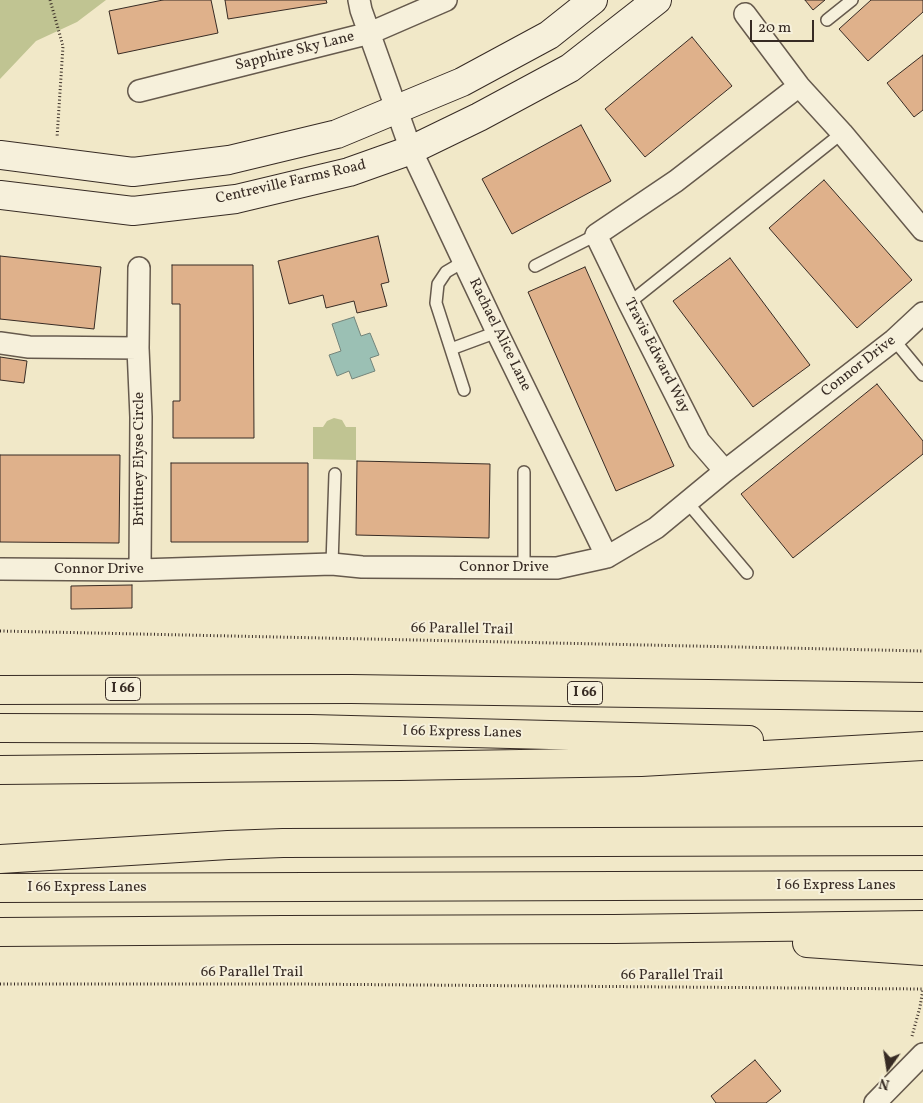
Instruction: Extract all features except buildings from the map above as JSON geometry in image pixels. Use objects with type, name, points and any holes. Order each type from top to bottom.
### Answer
[{"type":"highway","points":[[0,673],[246,689]]},
{"type":"highway","name":"I 66","points":[[0,690],[350,689],[923,697]]},
{"type":"highway","name":"I 66 Express Lanes","points":[[0,728],[311,729],[923,744]]},
{"type":"highway","points":[[0,770],[641,762],[923,744]]},
{"type":"highway","points":[[0,860],[283,843],[923,841]]},
{"type":"highway","name":"I 66 Express Lanes","points":[[0,888],[923,885]]},
{"type":"highway","points":[[0,932],[614,929],[923,925]]},
{"type":"highway","points":[[614,929],[923,951]]},
{"type":"street","name":"Rachael Alice Lane","points":[[359,0],[411,150],[463,262],[607,557]]},
{"type":"street","name":"Sapphire Sky Lane","points":[[139,91],[370,33],[446,0]]},
{"type":"street","points":[[0,155],[133,172],[229,160],[336,134],[462,82],[549,35],[593,0]]},
{"type":"street","name":"Centreville Farms Road","points":[[0,195],[133,211],[236,199],[349,172],[411,150],[479,118],[570,68],[657,0]]},
{"type":"street","points":[[745,14],[799,86],[842,133],[923,230]]},
{"type":"street","points":[[596,235],[676,181],[799,86]]},
{"type":"street","name":"Travis Edward Way","points":[[596,235],[699,441],[724,471]]},
{"type":"street","name":"Brittney Elyse Circle","points":[[139,268],[138,348],[141,417],[140,570]]},
{"type":"street","name":"Connor Drive","points":[[0,569],[140,570],[332,564],[362,567],[558,568],[607,557],[656,528],[724,471],[894,340],[923,313]]},
{"type":"street","points":[[0,343],[29,347],[138,348]]},
{"type":"street","points":[[875,1103],[923,1054]]},
{"type":"lane","points":[[826,20],[852,0]]},
{"type":"lane","points":[[629,304],[842,133]]},
{"type":"lane","points":[[535,266],[596,235]]},
{"type":"lane","points":[[463,262],[446,272],[438,284],[436,303],[464,390]]},
{"type":"lane","points":[[451,349],[497,332]]},
{"type":"lane","points":[[894,340],[923,376]]},
{"type":"lane","points":[[524,472],[524,568]]},
{"type":"lane","points":[[332,564],[335,474]]},
{"type":"lane","points":[[687,502],[747,573]]},
{"type":"path","points":[[50,0],[63,46],[57,141]]},
{"type":"path","name":"66 Parallel Trail","points":[[0,632],[923,651]]},
{"type":"path","name":"66 Parallel Trail","points":[[0,984],[304,984],[923,989]]},
{"type":"green space","points":[[0,0],[106,0],[77,22],[36,41],[0,79]]},
{"type":"green space","points":[[334,418],[342,420],[346,427],[356,427],[356,460],[313,459],[313,427],[323,427],[327,421]]},
{"type":"water","points":[[354,317],[361,336],[370,333],[379,355],[370,358],[375,371],[352,379],[349,371],[337,376],[329,355],[341,351],[332,324]]}]
